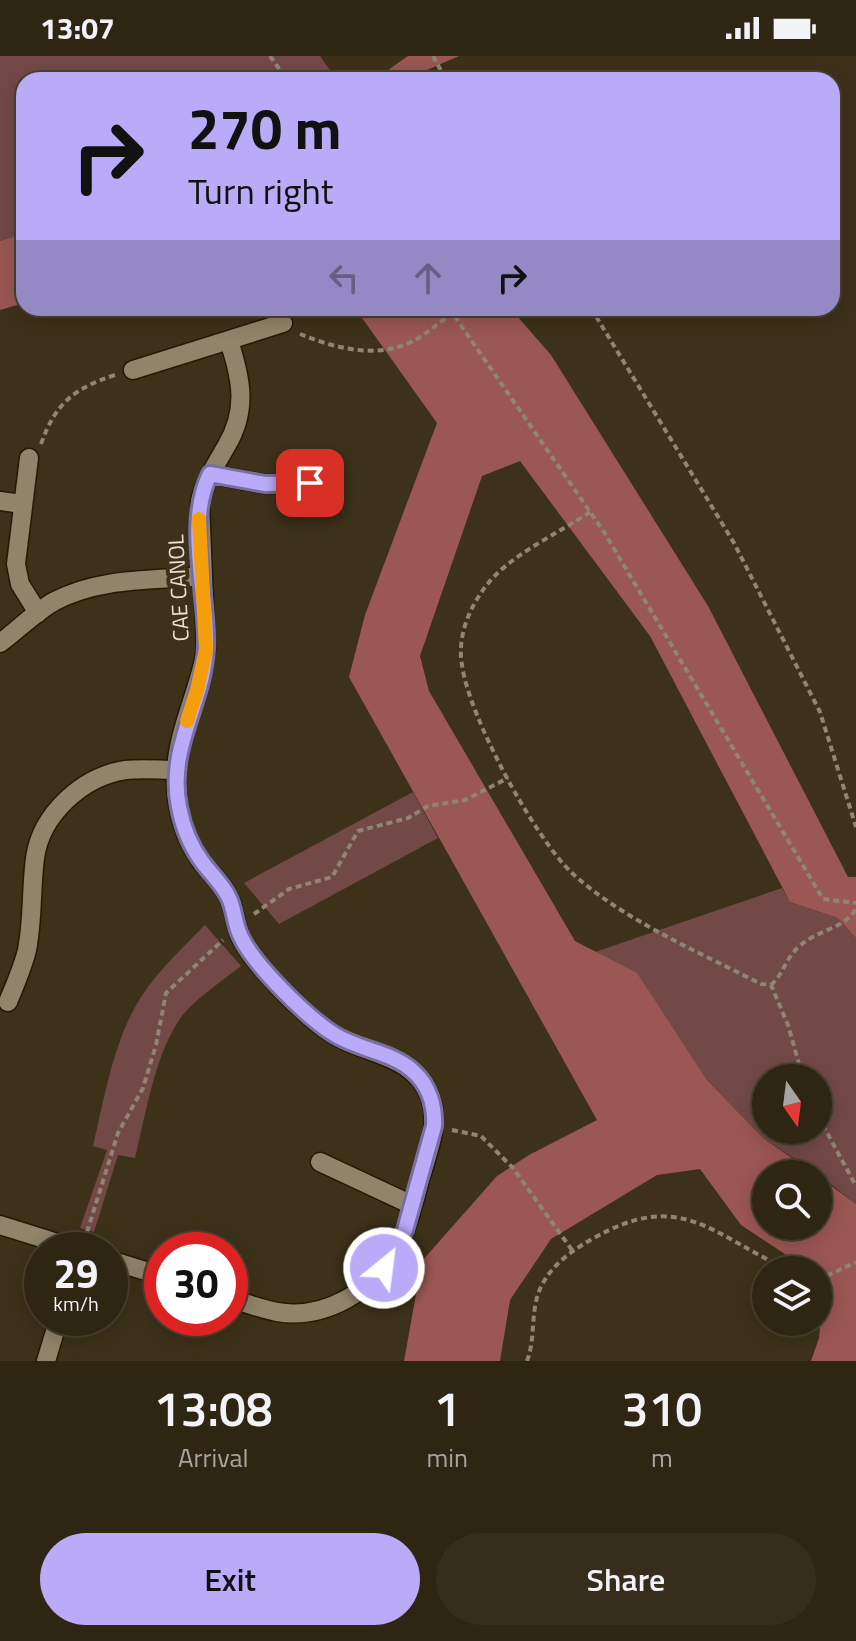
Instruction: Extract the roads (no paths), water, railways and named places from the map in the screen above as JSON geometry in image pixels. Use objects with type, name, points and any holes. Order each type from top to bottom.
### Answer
[{"type":"street","points":[[133,370],[283,323]]},
{"type":"street","name":"CAE CANOL","points":[[229,341],[242,388],[242,407],[237,427],[210,474],[200,502],[206,650],[176,770],[179,810],[188,838],[227,893],[241,938],[247,947],[313,1019],[351,1044],[405,1064],[417,1074],[435,1112],[434,1126],[405,1230],[384,1268],[369,1285],[331,1307],[298,1313],[278,1312],[248,1303]]},
{"type":"street","points":[[29,458],[16,574],[38,613]]},
{"type":"street","points":[[210,474],[265,484],[310,483]]},
{"type":"street","points":[[0,501],[22,504]]},
{"type":"street","points":[[0,643],[38,613],[74,592],[103,584],[203,576]]},
{"type":"street","points":[[8,1002],[27,953],[35,854],[52,817],[67,799],[85,785],[104,777],[124,771],[176,770]]},
{"type":"street","points":[[320,1162],[412,1205]]},
{"type":"street","points":[[0,1225],[24,1232]]},
{"type":"street","points":[[46,1361],[54,1336]]}]
